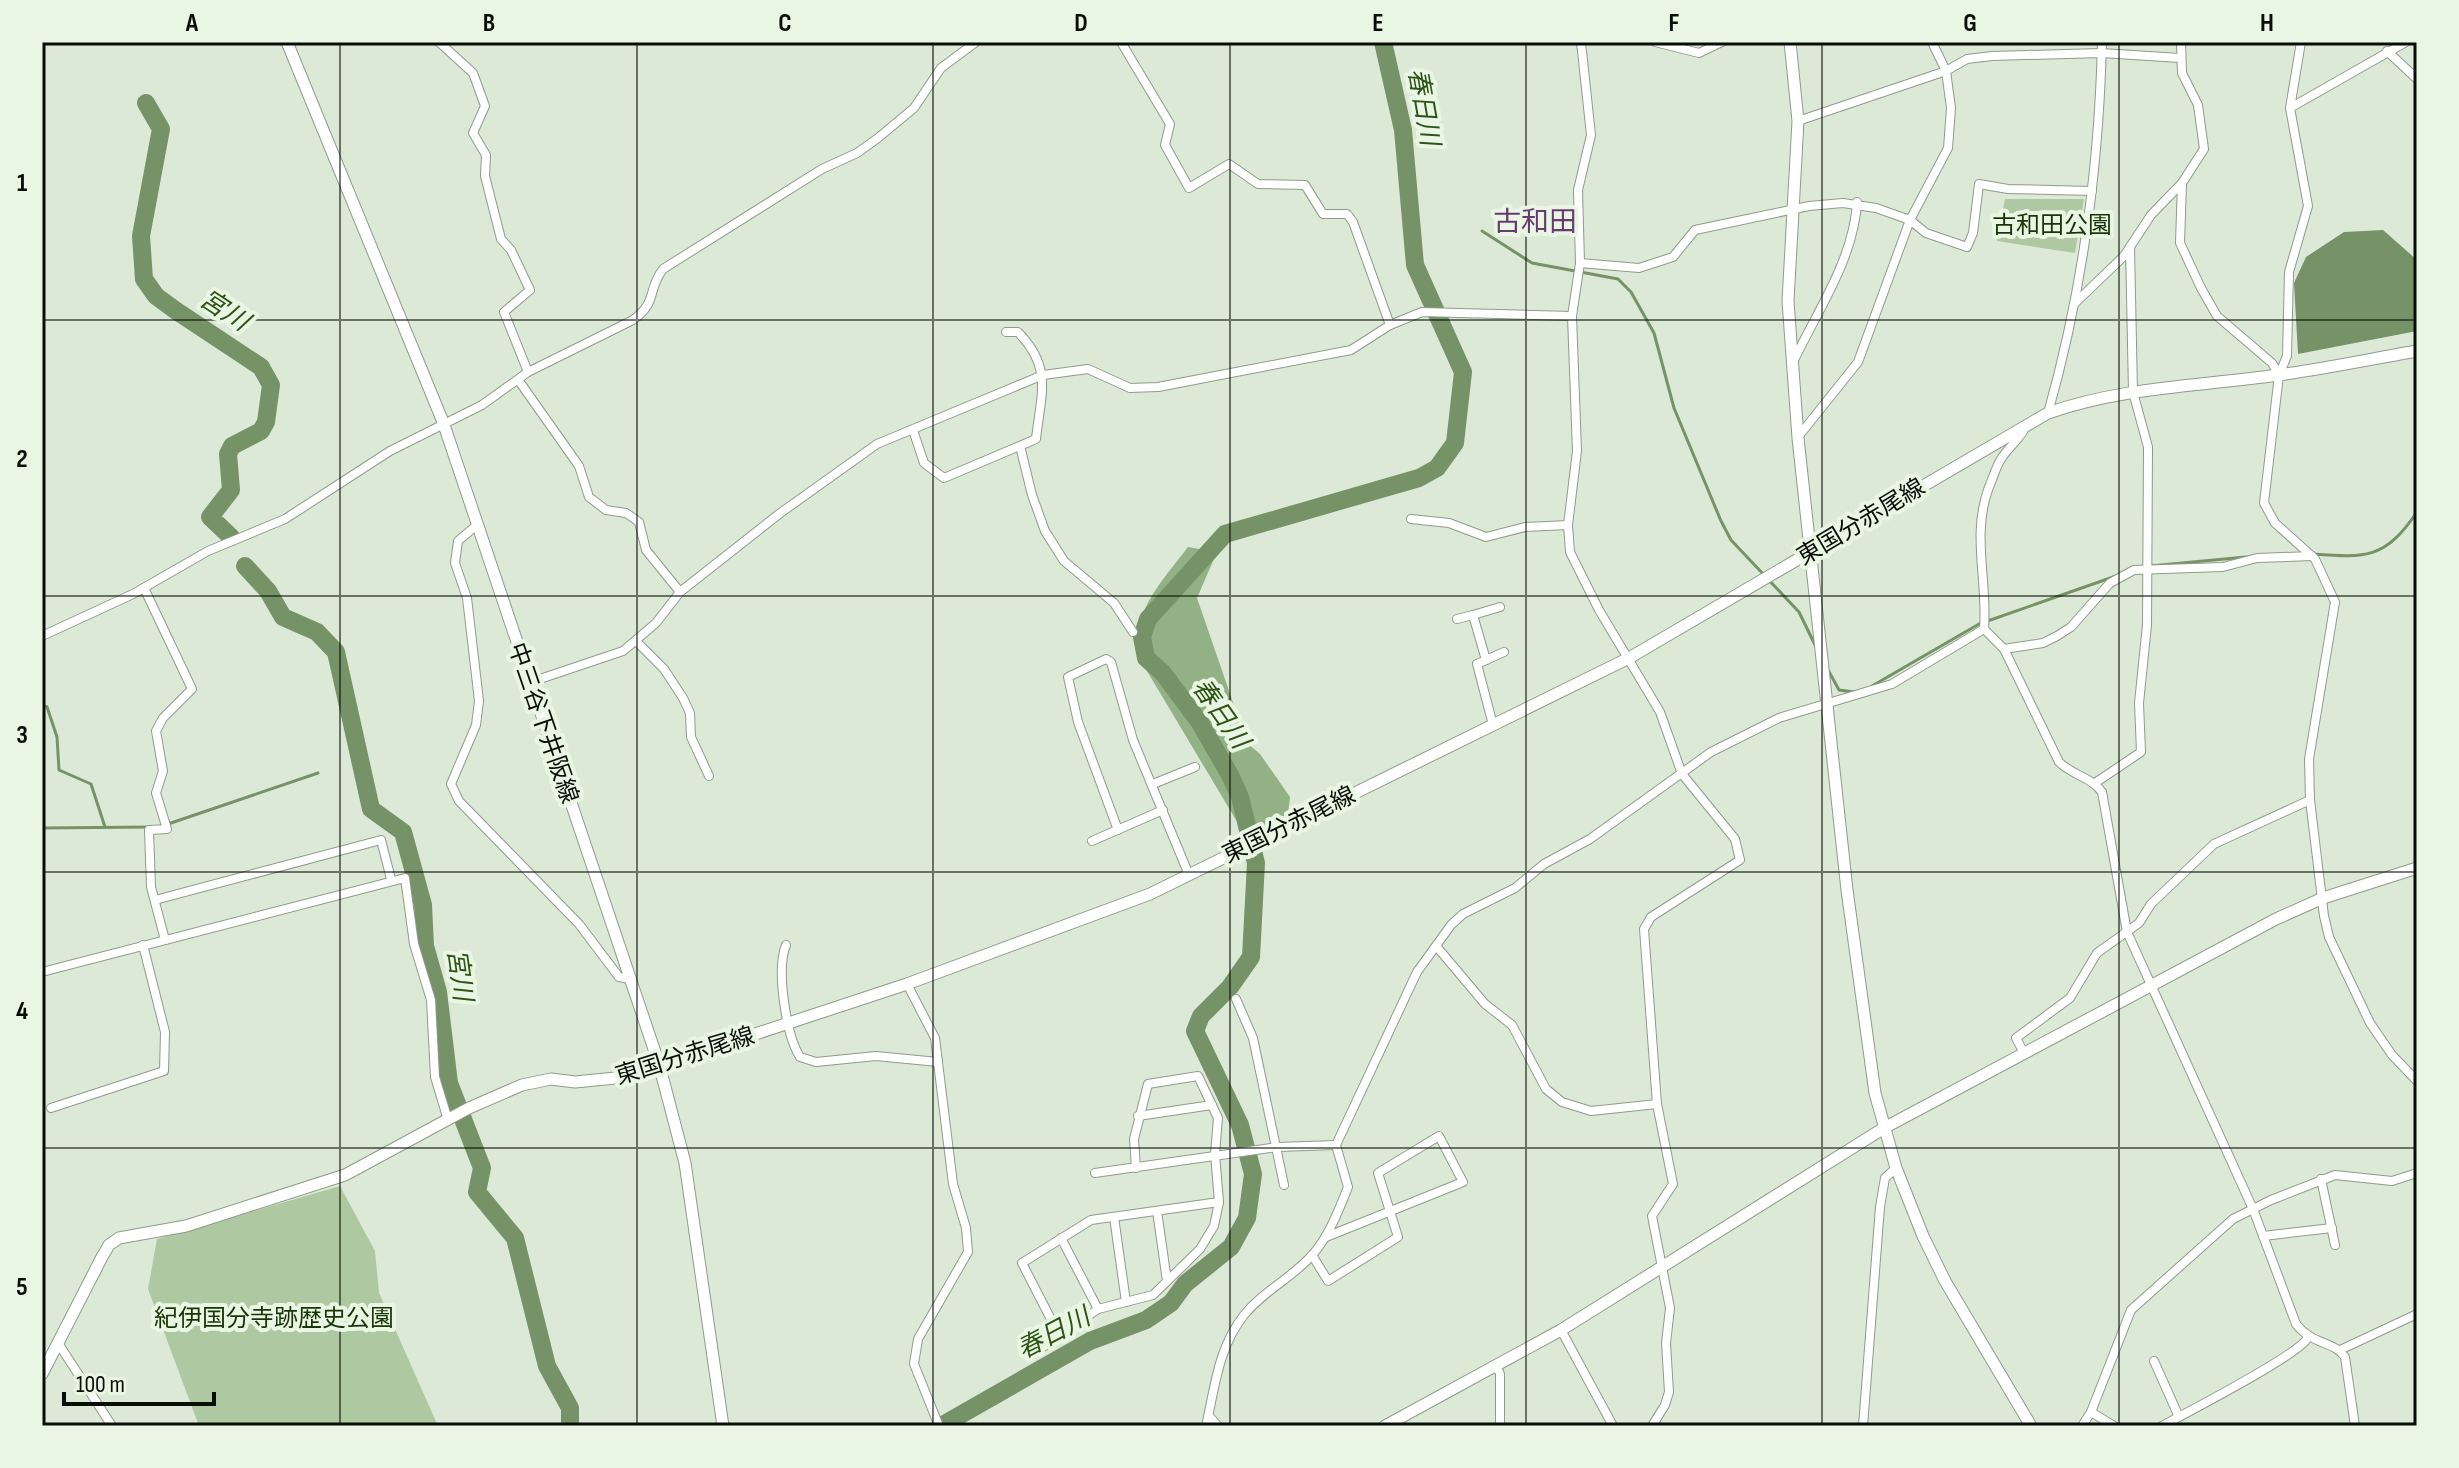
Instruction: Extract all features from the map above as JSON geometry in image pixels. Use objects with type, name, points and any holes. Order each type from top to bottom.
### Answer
[{"type":"street","name":"中三谷下井阪線","points":[[287,42],[443,422],[528,683],[659,1064],[685,1163],[723,1426]]},
{"type":"street","points":[[439,42],[473,73],[485,106],[473,133],[486,155],[485,176],[501,239],[511,250],[530,290],[504,312],[528,372]]},
{"type":"street","points":[[42,636],[144,588],[208,551],[285,519],[379,457],[443,422],[482,405],[528,372],[633,320],[649,308],[656,279],[663,269],[822,169],[857,153],[878,138],[914,108],[941,68],[976,42]]},
{"type":"street","points":[[1121,42],[1170,124],[1165,145],[1189,188],[1229,164],[1258,184],[1305,185],[1323,214],[1347,214],[1353,222],[1390,325]]},
{"type":"street","points":[[1581,42],[1591,135],[1578,190],[1580,263],[1572,316],[1577,451],[1568,525],[1570,552],[1599,610],[1660,712],[1682,774],[1735,839],[1741,853],[1740,860],[1646,922],[1644,929],[1657,1104],[1673,1184],[1652,1216],[1670,1308],[1666,1343],[1669,1392],[1652,1426]]},
{"type":"street","points":[[1655,42],[1699,53],[1722,42]]},
{"type":"street","points":[[1790,42],[1798,121],[1788,301],[1792,363],[1827,702],[1868,1047],[1884,1128],[1896,1168],[1945,1281],[2031,1426]]},
{"type":"street","points":[[1798,438],[1858,362],[1910,220],[1948,148],[1951,108],[1946,71],[1932,42]]},
{"type":"street","points":[[2048,413],[2074,304],[2092,191],[2102,42]]},
{"type":"street","points":[[2074,304],[2130,247],[2151,215],[2182,183],[2204,149],[2198,105],[2182,73],[2181,42]]},
{"type":"street","points":[[2301,42],[2290,108],[2308,206],[2289,272],[2287,356],[2279,375],[2264,503],[2275,523],[2312,556],[2335,602],[2309,759],[2310,800],[2329,937],[2370,1023],[2392,1055],[2417,1081]]},
{"type":"street","points":[[2290,108],[2406,42]]},
{"type":"street","points":[[2387,51],[2417,79]]},
{"type":"street","points":[[1798,121],[1946,71],[1967,59],[2101,53],[2180,58]]},
{"type":"street","points":[[2182,183],[2180,243],[2201,288],[2217,316],[2272,363],[2279,375]]},
{"type":"street","points":[[1580,263],[1639,268],[1673,257],[1695,230],[1792,209],[1857,202],[1910,220],[1926,233],[1967,247],[1973,233],[1979,184],[2008,189],[2092,191]]},
{"type":"street","points":[[1792,363],[1849,247],[1857,202]]},
{"type":"street","points":[[2095,783],[2141,752],[2139,703],[2147,625],[2148,447],[2133,392],[2130,247]]},
{"type":"street","points":[[528,683],[623,651],[637,642],[680,592],[859,454],[1043,375],[1088,369],[1130,388],[1158,387],[1351,350],[1390,325],[1422,312],[1572,316]]},
{"type":"street","points":[[913,430],[924,463],[944,478],[1036,439],[1043,375],[1036,350],[1018,332],[1006,332]]},
{"type":"street","name":"東国分赤尾線","points":[[58,1343],[109,1245],[130,1236],[186,1226],[345,1175],[469,1108],[522,1085],[551,1079],[575,1082],[625,1077],[790,1025],[1057,931],[1189,875],[1629,658],[2048,413],[2085,400],[2279,375],[2417,351]]},
{"type":"street","points":[[519,381],[579,466],[589,497],[606,510],[626,513],[639,522],[646,550],[680,592]]},
{"type":"street","points":[[1984,629],[1986,609],[1979,546],[1983,506],[2001,458],[2027,424]]},
{"type":"street","points":[[1020,446],[1045,531],[1064,561],[1114,603],[1133,632]]},
{"type":"street","points":[[1411,519],[1449,523],[1486,537],[1525,527],[1568,525]]},
{"type":"street","points":[[478,524],[458,541],[455,563],[467,598],[479,701],[476,725],[451,784],[459,801],[579,924],[619,977],[630,979]]},
{"type":"street","points":[[2004,649],[2043,643],[2057,636],[2071,627],[2110,583],[2134,570],[2223,567],[2257,558],[2312,556]]},
{"type":"street","points":[[144,588],[192,681],[192,689],[163,718],[156,731],[163,771],[156,793],[167,829],[149,830],[151,887],[165,940]]},
{"type":"street","points":[[1457,619],[1500,607]]},
{"type":"street","points":[[1473,615],[1486,660]]},
{"type":"street","points":[[1984,629],[2004,649],[2059,762],[2067,770],[2095,783],[2107,812],[2127,932],[2253,1209],[2296,1324],[2307,1339],[2340,1350],[2345,1357],[2355,1426]]},
{"type":"street","points":[[1206,1426],[1215,1371],[1241,1318],[1267,1289],[1312,1255],[1325,1238],[1348,1187],[1336,1145],[1417,972],[1463,914],[1515,888],[1544,864],[1590,839],[1737,739],[1779,718],[1827,702],[1868,694],[1892,684],[1984,629]]},
{"type":"street","points":[[637,642],[664,669],[683,698],[690,713],[691,737],[709,776]]},
{"type":"street","points":[[1493,725],[1477,664],[1504,652]]},
{"type":"street","points":[[1118,830],[1078,722],[1068,677],[1106,659],[1111,662],[1133,740],[1189,875]]},
{"type":"street","points":[[1153,784],[1195,767]]},
{"type":"street","points":[[2024,1053],[2016,1038],[2070,998],[2097,953],[2127,932],[2214,844],[2310,800]]},
{"type":"street","points":[[1092,841],[1163,810]]},
{"type":"street","points":[[155,900],[381,840],[391,879]]},
{"type":"street","points":[[1385,1426],[1561,1330],[1884,1128],[2149,986],[2323,898],[2417,868]]},
{"type":"street","points":[[42,972],[391,879],[405,878],[414,944],[431,1000],[435,1077],[452,1118]]},
{"type":"street","points":[[51,1108],[164,1071],[165,1032],[143,945]]},
{"type":"street","points":[[786,945],[780,965],[790,1025],[795,1049],[808,1061],[876,1056],[938,1062]]},
{"type":"street","points":[[1437,947],[1485,1004],[1512,1025],[1546,1089],[1562,1102],[1591,1111],[1657,1104]]},
{"type":"street","points":[[907,984],[935,1038],[953,1184],[966,1228],[968,1252],[918,1339],[914,1364],[937,1423]]},
{"type":"street","points":[[1236,999],[1253,1038],[1284,1185]]},
{"type":"street","points":[[1030,1356],[1058,1333],[1098,1309],[1153,1295],[1200,1249],[1214,1226],[1219,1202],[1218,1118],[1198,1076],[1148,1084],[1134,1139],[1136,1168]]},
{"type":"street","points":[[1138,1116],[1212,1105]]},
{"type":"street","points":[[1312,1255],[1328,1281],[1398,1237],[1393,1213],[1378,1173],[1439,1136],[1463,1182],[1393,1213],[1325,1238]]},
{"type":"street","points":[[1095,1173],[1277,1147],[1336,1145]]},
{"type":"street","points":[[1863,1426],[1880,1207],[1885,1178],[1896,1168]]},
{"type":"street","points":[[2082,1426],[2091,1412],[2131,1310],[2233,1219],[2321,1179],[2357,1175],[2392,1181],[2417,1173]]},
{"type":"street","points":[[2321,1179],[2335,1245]]},
{"type":"street","points":[[1058,1333],[1022,1263],[1091,1220],[1219,1202]]},
{"type":"street","points":[[1157,1211],[1167,1281]]},
{"type":"street","points":[[1114,1217],[1126,1302]]},
{"type":"street","points":[[2263,1236],[2332,1228]]},
{"type":"street","points":[[1061,1238],[1098,1309]]},
{"type":"street","points":[[2340,1350],[2417,1314]]},
{"type":"street","points":[[1561,1330],[1613,1426]]},
{"type":"street","points":[[2162,1426],[2196,1411],[2216,1394],[2287,1355],[2307,1339]]},
{"type":"street","points":[[42,1374],[58,1343],[112,1426]]},
{"type":"street","points":[[2154,1361],[2179,1417]]},
{"type":"street","points":[[1496,1365],[1500,1374],[1500,1426]]},
{"type":"street","points":[[2091,1412],[2114,1426]]},
{"type":"street","points":[[1209,1416],[1218,1426]]},
{"type":"green space","name":"古和田公園","points":[[2005,199],[2084,199],[2075,253],[1997,241]]},
{"type":"green space","name":"紀伊国分寺跡歴史公園","points":[[340,1186],[375,1251],[379,1293],[438,1426],[199,1426],[148,1289],[157,1239]]},
{"type":"shaded area","points":[[2383,230],[2417,260],[2417,331],[2298,354],[2294,283],[2306,257],[2344,232]]},
{"type":"shaded area","points":[[1188,547],[1217,552],[1197,598],[1247,743],[1260,754],[1290,797],[1288,814],[1245,835],[1138,656],[1139,625],[1144,611]]},
{"type":"waterway","name":"春日川","points":[[941,1426],[1090,1341],[1146,1320],[1171,1303],[1185,1284],[1231,1247],[1247,1218],[1253,1174],[1240,1125],[1195,1031],[1201,1016],[1230,987],[1251,957],[1256,863],[1240,797],[1230,775],[1200,723],[1163,673],[1146,658],[1142,637],[1148,619],[1225,534],[1419,478],[1437,468],[1455,443],[1463,372],[1415,265],[1403,130],[1383,42]]},
{"type":"waterway","name":"宮川","points":[[146,103],[161,129],[141,236],[144,279],[156,296],[261,367],[271,385],[266,422],[261,431],[232,446],[228,454],[231,490],[210,517],[231,537]]},
{"type":"waterway","points":[[1482,231],[1532,263],[1618,279],[1631,292],[1654,333],[1674,408],[1721,521],[1731,540],[1799,612],[1816,647]]},
{"type":"waterway","points":[[2313,554],[2348,556],[2373,552],[2395,539],[2417,512]]},
{"type":"waterway","points":[[2150,566],[2246,557]]},
{"type":"waterway","name":"宮川","points":[[245,566],[268,591],[283,617],[317,632],[336,652],[371,809],[403,832],[423,905],[425,946],[438,992],[449,1083],[482,1168],[477,1192],[515,1238],[547,1366],[570,1408],[570,1426]]},
{"type":"waterway","points":[[1872,686],[1979,624],[2116,576]]},
{"type":"waterway","points":[[1827,668],[1839,690],[1854,692]]},
{"type":"waterway","points":[[42,705],[47,707],[57,737],[59,770],[91,784],[105,827]]},
{"type":"waterway","points":[[168,824],[318,773]]},
{"type":"waterway","points":[[42,828],[151,827]]},
{"type":"district","name":"古和田","points":[[1535,222]]}]
